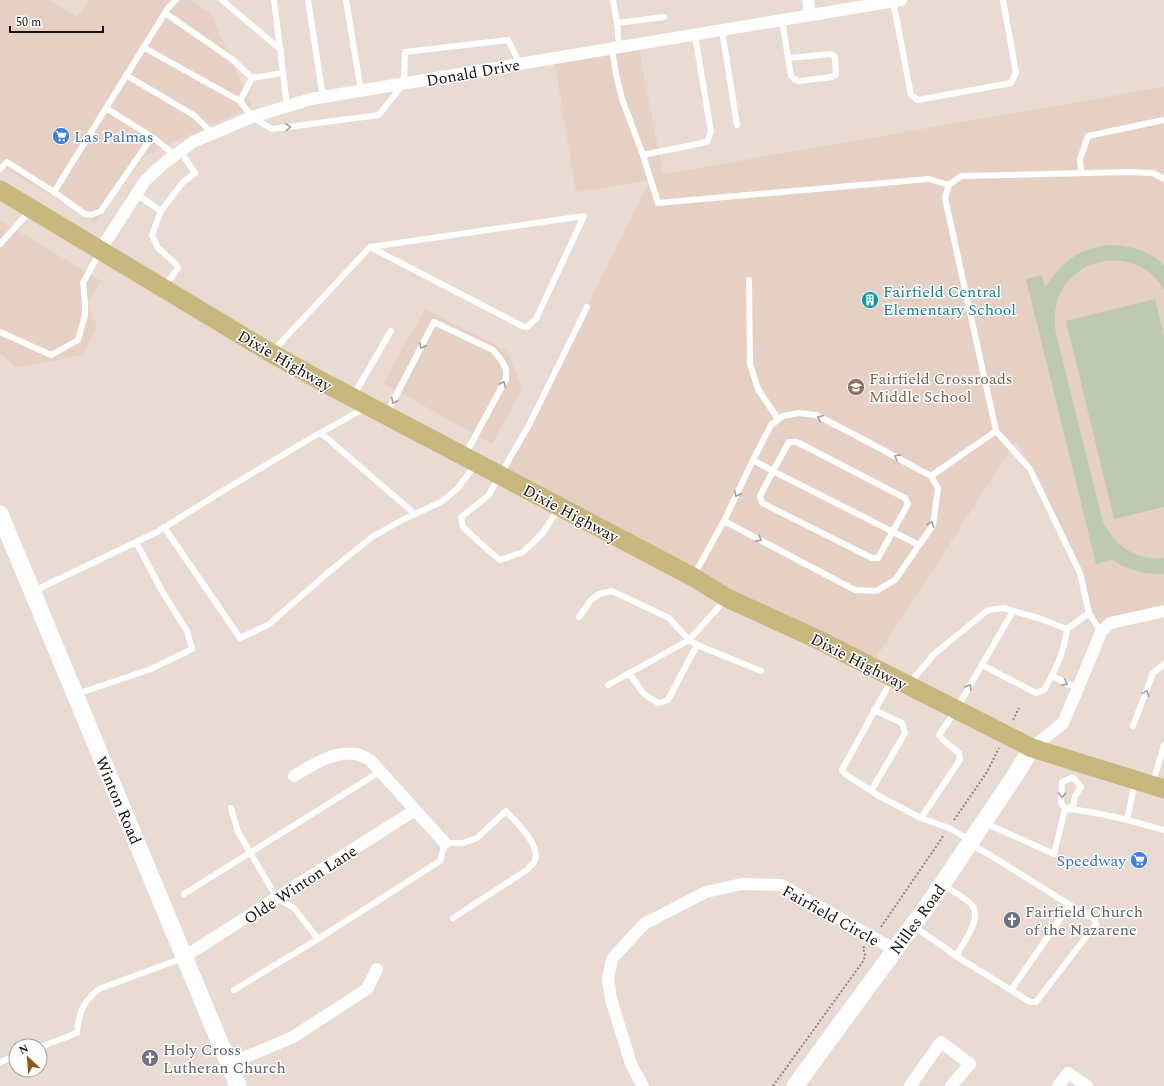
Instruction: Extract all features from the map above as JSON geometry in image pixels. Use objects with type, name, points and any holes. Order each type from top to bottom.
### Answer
[{"type":"main road","name":"Dixie Highway","points":[[0,190],[271,353],[693,577],[727,598],[819,640],[1075,770],[1151,785]]},
{"type":"street","points":[[808,0],[810,15]]},
{"type":"street","name":"Donald Drive","points":[[101,250],[145,181],[177,153],[193,142],[252,117],[287,106],[322,97],[897,1]]},
{"type":"street","name":"Winton Road","points":[[0,514],[238,1086]]},
{"type":"street","points":[[1032,748],[1063,723],[1101,632],[1110,624],[1164,611]]},
{"type":"street","name":"Nilles Road","points":[[795,1086],[942,885],[1032,748]]},
{"type":"street","points":[[294,776],[327,758],[342,754],[357,754],[370,760],[445,843]]},
{"type":"street","name":"Olde Winton Lane","points":[[184,957],[415,810]]},
{"type":"street","name":"Fairfield Circle","points":[[644,1086],[631,1064],[611,999],[608,979],[612,959],[644,924],[706,892],[742,884],[781,885],[895,950]]},
{"type":"street","points":[[229,1064],[294,1037],[367,990],[377,969]]},
{"type":"street","points":[[910,1086],[941,1042],[970,1064],[951,1086]]},
{"type":"street","points":[[1058,1086],[1068,1073],[1087,1086]]},
{"type":"lane","points":[[54,192],[168,8],[176,0]]},
{"type":"lane","points":[[222,0],[280,50]]},
{"type":"lane","points":[[274,0],[287,106]]},
{"type":"lane","points":[[308,0],[322,97]]},
{"type":"lane","points":[[346,0],[361,91]]},
{"type":"lane","points":[[613,0],[617,23],[615,48],[616,74],[622,99],[644,155],[658,203],[929,179],[949,185]]},
{"type":"lane","points":[[897,1],[911,95],[918,100],[1011,83],[1016,74],[1003,0]]},
{"type":"lane","points":[[165,13],[233,60],[252,78]]},
{"type":"lane","points":[[617,23],[664,17]]},
{"type":"lane","points":[[782,20],[792,76],[794,79],[799,81],[832,77],[836,74],[835,56],[831,54],[789,58]]},
{"type":"lane","points":[[722,30],[737,124]]},
{"type":"lane","points":[[644,155],[707,142],[711,132],[695,35]]},
{"type":"lane","points":[[144,47],[240,101],[252,117],[272,129],[379,115],[404,83],[405,52],[508,40],[520,64]]},
{"type":"lane","points":[[252,78],[283,73]]},
{"type":"lane","points":[[126,75],[195,116],[213,134]]},
{"type":"lane","points":[[240,101],[252,78]]},
{"type":"lane","points":[[106,108],[177,153],[195,173],[183,182],[161,211],[152,235],[158,248],[176,264],[178,268],[164,288]]},
{"type":"lane","points":[[1081,173],[1080,159],[1088,136],[1164,120]]},
{"type":"lane","points":[[0,169],[7,162],[85,214],[91,215],[101,211],[152,137]]},
{"type":"lane","points":[[1101,632],[1089,613],[1080,573],[1030,469],[996,431],[945,198],[949,185],[961,176],[1128,172],[1153,173],[1164,179]]},
{"type":"lane","points":[[136,194],[161,211]]},
{"type":"lane","points":[[0,244],[32,208]]},
{"type":"lane","points":[[271,353],[370,247],[584,216],[536,319],[528,326],[524,327],[370,247]]},
{"type":"lane","points":[[0,332],[51,355],[78,340],[85,315],[83,283],[101,250]]},
{"type":"lane","points":[[749,280],[750,364],[758,389],[778,419]]},
{"type":"lane","points":[[560,506],[542,534],[523,552],[500,560],[463,527],[461,517],[488,496],[501,476],[529,425],[587,307]]},
{"type":"lane","points":[[164,527],[240,638],[268,625],[372,537],[441,502],[457,489],[471,460],[485,418],[506,379],[506,369],[493,350],[434,322],[386,415]]},
{"type":"lane","points":[[352,397],[391,331]]},
{"type":"lane","points":[[32,592],[157,532],[221,492],[369,406]]},
{"type":"lane","points":[[693,577],[724,521],[771,425],[783,416],[798,413],[816,415],[931,476],[938,488],[933,525],[895,580],[876,591],[855,590],[724,521]]},
{"type":"lane","points":[[931,476],[996,431]]},
{"type":"lane","points":[[321,433],[415,514]]},
{"type":"lane","points":[[789,442],[797,442],[906,498],[908,504],[878,558],[872,558],[762,503],[760,496],[773,471],[789,442]]},
{"type":"lane","points":[[753,460],[919,545]]},
{"type":"lane","points":[[75,694],[151,669],[192,649],[187,631],[162,591],[136,542]]},
{"type":"lane","points":[[579,617],[591,600],[599,594],[612,591],[669,618],[689,640],[697,645],[761,672]]},
{"type":"lane","points":[[608,685],[689,640],[727,598]]},
{"type":"lane","points":[[912,927],[1030,1002],[1036,1002],[1096,924],[1094,919],[949,828],[921,818],[879,796],[845,774],[842,770],[874,710],[900,682],[988,610],[1004,608],[1042,619],[1067,629]]},
{"type":"lane","points":[[921,818],[960,760],[959,753],[943,740],[939,734],[956,710],[1013,611]]},
{"type":"lane","points":[[982,665],[1036,693],[1044,690],[1052,676],[1065,642],[1067,629],[1089,613]]},
{"type":"lane","points":[[629,674],[643,693],[658,702],[668,700],[697,645]]},
{"type":"lane","points":[[1133,726],[1153,673],[1164,664]]},
{"type":"lane","points":[[1052,676],[1078,689]]},
{"type":"lane","points":[[872,791],[905,733],[902,723],[874,710]]},
{"type":"lane","points":[[1127,820],[1151,785],[1164,745]]},
{"type":"lane","points":[[984,822],[1054,854],[1065,809],[1062,803],[1062,782],[1075,770],[1080,788],[1075,796],[1073,806],[1065,809]]},
{"type":"lane","points":[[184,894],[381,772]]},
{"type":"lane","points":[[231,808],[238,832],[277,898],[294,908],[318,939]]},
{"type":"lane","points":[[1065,809],[1084,811],[1127,820],[1164,830]]},
{"type":"lane","points":[[234,990],[318,939],[440,861],[445,843],[464,843],[477,838],[506,811],[531,841],[535,850],[534,861],[527,870],[453,918]]},
{"type":"lane","points":[[942,885],[971,903],[976,910],[976,918],[968,936],[956,956]]},
{"type":"lane","points":[[1011,990],[1070,905]]},
{"type":"lane","points":[[48,1044],[77,1033],[78,1022],[82,1009],[89,997],[99,989],[184,957]]},
{"type":"path","points":[[877,932],[990,766]]},
{"type":"path","points":[[773,1086],[864,960],[865,954],[863,948]]},
{"type":"shaded area","points":[[0,0],[50,0],[77,17],[89,0],[191,0],[210,13],[252,106],[145,156],[96,223],[0,165]]},
{"type":"shaded area","name":"Fairfield Crossroads Middle School","points":[[638,44],[663,174],[1164,87],[1164,611],[1101,632],[1089,613],[1080,573],[1017,440],[870,667],[501,476],[566,350],[650,180],[576,192],[554,58]]},
{"type":"shaded area","points":[[0,220],[101,281],[89,302],[96,331],[82,355],[16,368],[0,353]]},
{"type":"shaded area","points":[[425,309],[507,351],[522,388],[492,444],[383,383]]},
{"type":"green space","points":[[1107,245],[1138,249],[1158,260],[1164,265],[1164,290],[1152,275],[1138,266],[1122,261],[1105,261],[1089,266],[1074,275],[1063,288],[1055,309],[1055,330],[1103,522],[1108,531],[1120,545],[1128,550],[1145,557],[1164,558],[1164,574],[1136,571],[1111,559],[1096,564],[1026,279],[1042,275],[1045,288],[1057,271],[1071,259],[1087,250]]},
{"type":"green space","points":[[1155,299],[1164,337],[1164,507],[1114,519],[1066,321]]},
{"type":"place","name":"Las Palmas","points":[[61,136]]},
{"type":"place","name":"Fairfield Central Elementary School","points":[[870,300]]},
{"type":"place","name":"Fairfield Crossroads Middle School","points":[[856,387]]},
{"type":"place","name":"Speedway","points":[[1139,860]]},
{"type":"place","name":"Fairfield Church of the Nazarene","points":[[1012,920]]},
{"type":"place","name":"Holy Cross Lutheran Church","points":[[150,1058]]}]
